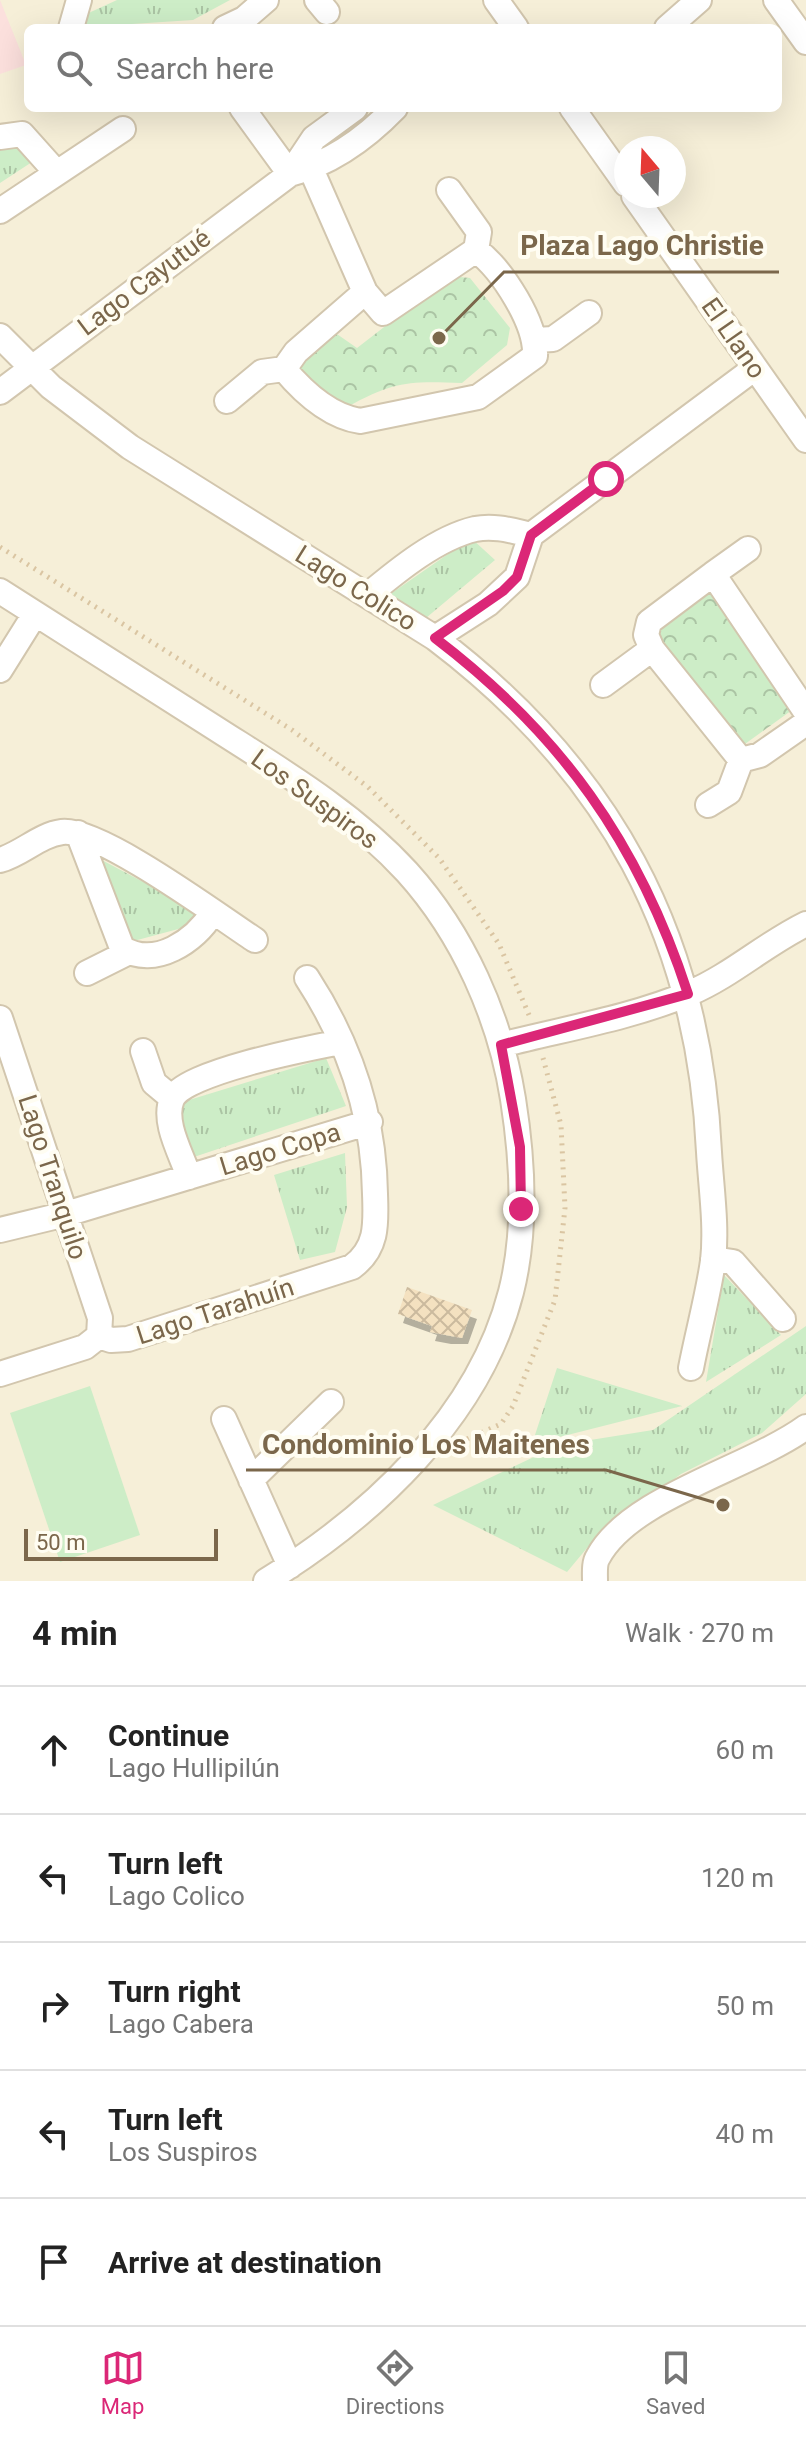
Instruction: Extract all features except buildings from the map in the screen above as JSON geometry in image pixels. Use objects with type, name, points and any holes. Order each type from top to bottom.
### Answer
[{"type":"street","points":[[72,24],[79,0]]},
{"type":"street","points":[[233,24],[266,0]]},
{"type":"street","points":[[672,24],[699,0]]},
{"type":"street","points":[[776,0],[806,42]]},
{"type":"street","points":[[246,112],[300,172],[365,292],[383,313],[476,250],[479,232],[449,190]]},
{"type":"street","name":"Lago Cayutué","points":[[300,172],[314,138],[350,112]]},
{"type":"street","name":"Lago Cayutué","points":[[0,392],[300,172],[343,152],[390,112]]},
{"type":"street","points":[[577,112],[614,166]]},
{"type":"street","points":[[0,211],[123,129]]},
{"type":"street","points":[[0,137],[22,134],[56,172]]},
{"type":"street","name":"El Llano","points":[[642,208],[806,440]]},
{"type":"street","points":[[284,369],[300,388],[341,418],[360,421],[478,397],[535,356],[536,340],[490,261],[476,250]]},
{"type":"street","points":[[227,401],[262,372],[284,369],[296,352],[365,292]]},
{"type":"street","points":[[536,340],[553,339],[589,313]]},
{"type":"street","name":"Lago Colico","points":[[0,336],[30,368],[130,447],[435,638],[528,717],[602,808],[650,897],[688,994],[707,1111],[713,1259],[691,1368]]},
{"type":"street","points":[[435,638],[488,604],[517,577],[531,535],[755,368]]},
{"type":"street","points":[[368,595],[438,545],[474,529],[498,527],[531,535]]},
{"type":"street","points":[[741,760],[652,649],[646,635],[649,622],[748,549]]},
{"type":"street","points":[[713,574],[806,712]]},
{"type":"street","name":"Los Suspiros","points":[[0,591],[310,789],[386,850],[408,873],[451,932],[483,994],[501,1045],[515,1114],[522,1178],[517,1255],[502,1319],[479,1368],[428,1444],[382,1493],[290,1566],[266,1581]]},
{"type":"street","points":[[0,670],[35,614]]},
{"type":"street","points":[[603,685],[652,649]]},
{"type":"street","points":[[741,760],[760,755],[806,723]]},
{"type":"street","points":[[708,805],[729,792],[741,760]]},
{"type":"street","points":[[0,860],[48,835],[64,831],[78,833],[154,873],[255,940]]},
{"type":"street","points":[[78,833],[122,948],[153,957],[182,944],[204,927],[213,912]]},
{"type":"street","points":[[501,1045],[688,994],[717,980],[778,937],[806,909]]},
{"type":"street","points":[[778,937],[806,924]]},
{"type":"street","points":[[87,973],[129,952]]},
{"type":"street","points":[[307,978],[358,1080],[370,1122]]},
{"type":"street","name":"Lago Tranquilo","points":[[0,1018],[101,1324],[99,1336]]},
{"type":"street","points":[[143,1051],[154,1083],[172,1098],[183,1086],[271,1056],[341,1042]]},
{"type":"street","name":"Lago Copa","points":[[172,1098],[169,1118],[189,1177]]},
{"type":"street","name":"Lago Copa","points":[[0,1230],[66,1214],[370,1122]]},
{"type":"street","name":"Lago Tarahuín","points":[[0,1374],[85,1347],[99,1336],[111,1340],[128,1339],[341,1271],[362,1259],[374,1236],[375,1170],[370,1122]]},
{"type":"street","points":[[713,1259],[733,1262],[783,1319]]},
{"type":"street","points":[[251,1480],[331,1402]]},
{"type":"street","points":[[224,1419],[290,1566]]},
{"type":"street","points":[[595,1581],[596,1559],[614,1535],[663,1501],[780,1446],[806,1427]]},
{"type":"path","points":[[0,547],[292,730],[368,787],[439,858],[499,944],[537,1036],[561,1125],[565,1208],[555,1300],[513,1406],[501,1424],[459,1444]]},
{"type":"shaded area","points":[[0,0],[806,0],[806,1581],[0,1581]]},
{"type":"shaded area","points":[[0,0],[24,66],[0,74]]},
{"type":"green space","points":[[117,0],[230,0],[193,20],[85,24],[82,16]]},
{"type":"green space","points":[[19,144],[32,162],[0,183],[0,146]]},
{"type":"green space","points":[[450,276],[470,278],[510,328],[507,345],[462,383],[402,384],[347,407],[304,378],[296,365],[334,332],[357,348]]},
{"type":"green space","points":[[471,538],[495,560],[426,618],[389,595]]},
{"type":"green space","points":[[715,589],[799,705],[738,749],[654,634]]},
{"type":"green space","points":[[98,858],[198,911],[182,928],[130,942]]},
{"type":"green space","points":[[326,1058],[346,1106],[194,1157],[176,1104]]},
{"type":"green space","points":[[345,1153],[347,1207],[335,1252],[300,1260],[274,1175]]},
{"type":"green space","points":[[724,1275],[781,1335],[706,1382]]},
{"type":"green space","points":[[806,1326],[806,1394],[762,1433],[681,1474],[597,1536],[567,1572],[433,1505],[559,1445],[653,1430]]},
{"type":"green space","points":[[557,1368],[682,1406],[532,1444]]},
{"type":"green space","points":[[90,1386],[140,1535],[60,1562],[10,1413]]},
{"type":"place","name":"Plaza Lago Christie","points":[[439,338]]},
{"type":"place","name":"Condominio Los Maitenes","points":[[723,1505]]},
{"type":"route","points":[[521,1209],[520,1147],[501,1045],[688,994],[644,884],[602,808],[577,773],[528,717],[435,638],[503,591],[517,577],[531,535],[606,479]]}]
